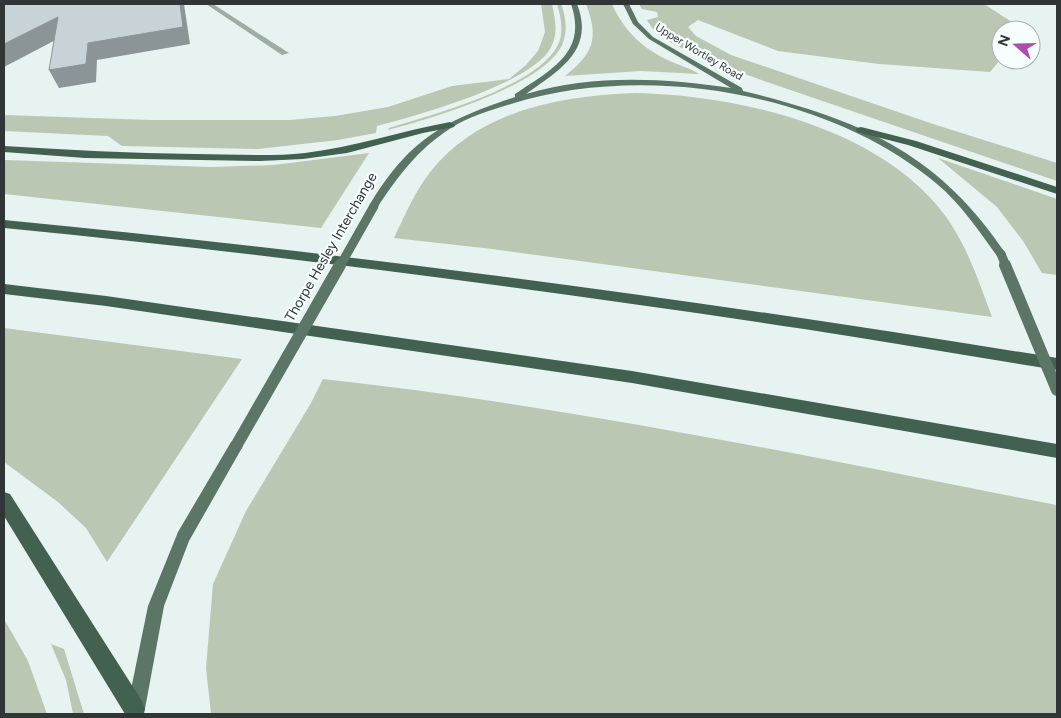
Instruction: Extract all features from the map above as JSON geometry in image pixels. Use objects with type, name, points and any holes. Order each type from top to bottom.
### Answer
[{"type":"highway","points":[[4,149],[85,155],[260,158],[303,156],[347,150],[422,130],[450,125]]},
{"type":"highway","points":[[860,130],[912,143],[1057,191]]},
{"type":"highway","points":[[4,224],[134,236],[603,294],[944,345],[1057,364]]},
{"type":"highway","points":[[4,289],[106,301],[632,377],[1057,451]]},
{"type":"highway","points":[[4,500],[134,712]]},
{"type":"main road","points":[[512,100],[542,79],[572,51],[578,40],[580,29],[574,4]]},
{"type":"main road","name":"Upper Wortley Road","points":[[626,4],[635,23],[651,38],[745,93]]},
{"type":"main road","name":"Thorpe Hesley Interchange","points":[[134,712],[156,606],[183,537],[388,181],[417,150],[450,125],[512,100],[558,88],[606,82],[662,82],[745,93],[800,108],[860,130],[899,153],[941,182],[970,213],[1001,254],[1057,390]]},
{"type":"street","points":[[209,4],[285,53]]},
{"type":"green space","points":[[541,4],[552,4],[555,38],[550,49],[538,62],[520,74],[471,97],[418,115],[377,126],[376,133],[338,140],[258,149],[122,146],[108,136],[4,131],[4,115],[151,120],[289,120],[335,116],[388,107],[452,86],[509,79],[526,65],[538,51],[545,32]]},
{"type":"green space","points":[[557,4],[561,4],[565,19],[564,40],[551,60],[533,74],[484,99],[388,130],[389,128],[482,97],[529,74],[546,60],[560,40],[561,24]]},
{"type":"green space","points":[[586,4],[612,4],[622,23],[643,45],[660,56],[699,74],[641,71],[565,76],[582,60],[591,44],[593,36],[592,26]]},
{"type":"green space","points":[[639,4],[984,4],[1009,20],[991,20],[992,70],[990,72],[879,64],[778,51],[698,20],[688,27],[696,36],[731,55],[933,124],[1057,163],[1057,181],[699,57],[672,43],[652,28],[647,20],[658,17],[657,12],[642,9]]},
{"type":"green space","points":[[635,93],[675,95],[761,109],[803,122],[844,138],[882,159],[916,184],[944,214],[966,251],[992,317],[492,249],[394,238],[415,195],[431,171],[451,150],[473,134],[497,120],[523,110],[579,98]]},
{"type":"green space","points":[[369,153],[321,228],[4,194],[4,160],[211,167],[274,165]]},
{"type":"green space","points":[[938,158],[1057,199],[1057,275],[1042,273],[1023,241],[997,207]]},
{"type":"green space","points":[[4,328],[242,359],[107,562],[86,528],[58,502],[4,462]]},
{"type":"green space","points":[[323,379],[508,403],[599,418],[782,451],[1056,505],[1057,714],[211,714],[206,668],[213,584],[246,511],[311,403]]},
{"type":"green space","points":[[4,619],[28,661],[47,714],[4,714]]},
{"type":"green space","points":[[51,644],[64,649],[84,714],[73,714],[66,680]]},
{"type":"building","points":[[4,4],[180,4],[183,27],[88,43],[86,64],[49,70],[58,17],[4,44]]}]
